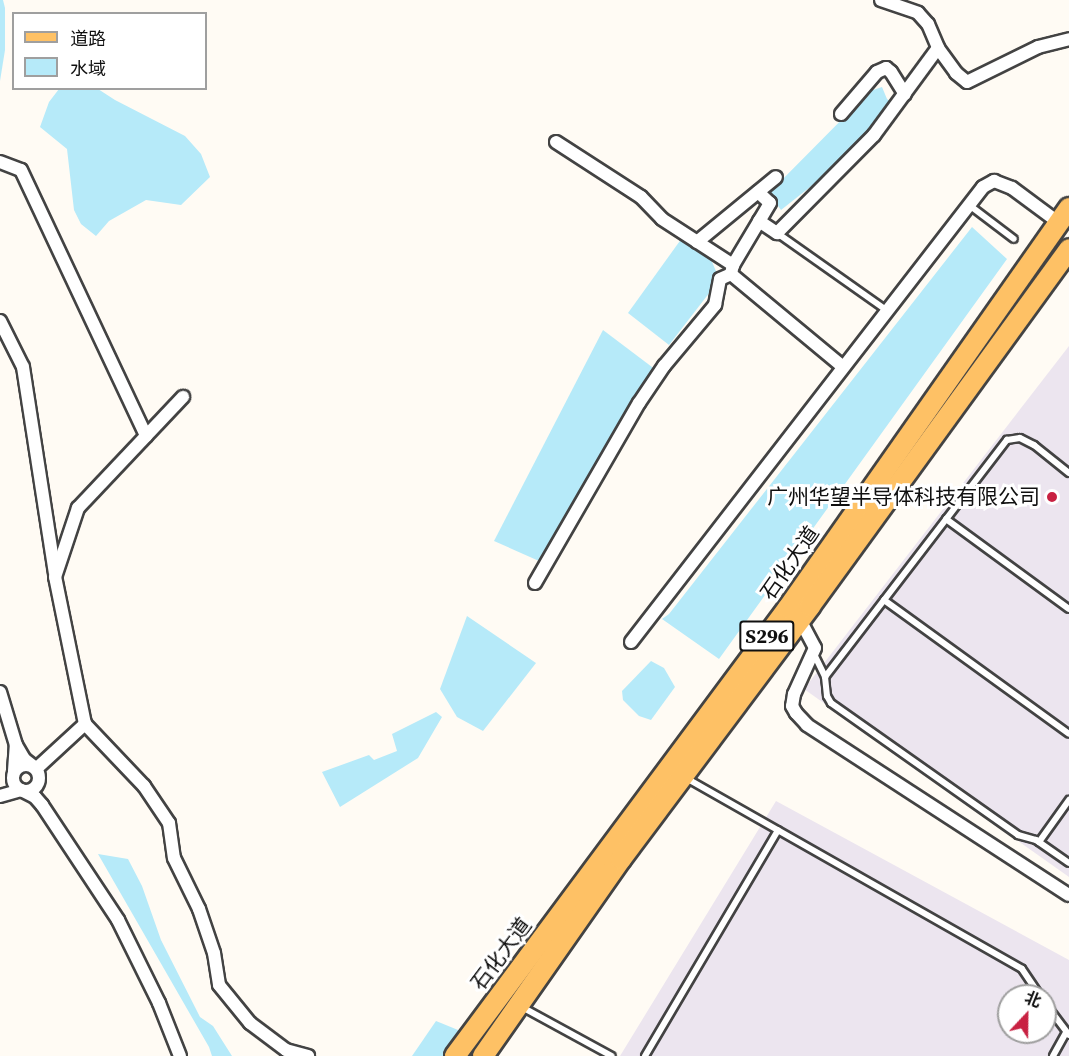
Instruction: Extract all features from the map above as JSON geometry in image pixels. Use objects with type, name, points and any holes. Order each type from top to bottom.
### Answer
[{"type":"main road","name":"石化大道","points":[[483,1056],[683,776],[1064,215]]},
{"type":"main road","name":"石化大道","points":[[455,1056],[1069,249]]},
{"type":"street","points":[[881,0],[918,13],[928,24],[938,48],[956,73],[968,82],[1038,47],[1069,39]]},
{"type":"street","points":[[759,220],[777,233],[852,159],[905,94],[938,48]]},
{"type":"street","points":[[841,114],[877,72],[885,68],[891,72],[905,94]]},
{"type":"street","points":[[556,142],[641,196],[662,219],[697,242],[732,270],[842,366]]},
{"type":"street","points":[[0,162],[21,170],[146,436]]},
{"type":"street","points":[[697,242],[776,177]]},
{"type":"street","points":[[631,642],[842,366],[983,187],[994,181],[1064,215]]},
{"type":"street","points":[[536,583],[639,403],[664,366],[715,305],[720,279],[732,270],[770,203],[759,192]]},
{"type":"street","points":[[0,321],[23,367],[55,577],[85,724],[144,786],[169,823],[174,858],[203,920],[214,953],[219,985],[250,1023],[286,1050],[308,1056]]},
{"type":"street","points":[[55,577],[78,508],[183,397]]},
{"type":"street","points":[[794,613],[814,648],[794,694],[792,706],[807,725],[1069,895]]},
{"type":"street","points":[[0,692],[16,745],[24,759],[36,772],[42,805]]},
{"type":"street","points":[[1,795],[21,790],[30,791],[36,772],[85,724]]},
{"type":"street","points":[[16,745],[14,784],[35,797],[42,805],[117,920],[159,1004],[180,1056]]},
{"type":"street","points":[[1,795],[20,765],[36,772]]},
{"type":"lane","points":[[969,204],[1014,239]]},
{"type":"lane","points":[[777,233],[886,310]]},
{"type":"lane","points":[[825,677],[1007,440],[1020,438],[1027,441],[1069,473]]},
{"type":"lane","points":[[946,519],[1069,609]]},
{"type":"lane","points":[[884,600],[1069,734]]},
{"type":"lane","points":[[813,652],[825,677],[827,696],[831,703],[1018,835],[1039,842],[1069,863]]},
{"type":"lane","points":[[683,776],[1022,969],[1032,984]]},
{"type":"lane","points":[[1039,842],[1069,800]]},
{"type":"lane","points":[[645,1056],[778,830]]},
{"type":"lane","points":[[500,995],[612,1056]]},
{"type":"lane","points":[[1053,1056],[1067,1034],[1057,1020]]},
{"type":"shaded area","points":[[1069,346],[1069,877],[804,689]]},
{"type":"shaded area","points":[[776,801],[1069,960],[1069,1056],[620,1056]]},
{"type":"water","points":[[0,0],[3,0],[5,8],[5,50],[0,81]]},
{"type":"water","points":[[882,87],[887,99],[895,105],[857,150],[781,210],[769,193],[870,91]]},
{"type":"water","points":[[58,90],[100,90],[185,136],[201,154],[210,177],[181,205],[146,200],[109,221],[96,236],[81,224],[74,210],[67,149],[40,127],[49,102]]},
{"type":"water","points":[[972,227],[1007,259],[719,659],[662,619],[669,614]]},
{"type":"water","points":[[682,238],[710,257],[718,276],[710,292],[669,345],[628,313]]},
{"type":"water","points":[[603,330],[656,370],[539,561],[494,541]]},
{"type":"water","points":[[467,616],[536,663],[483,731],[457,717],[440,689]]},
{"type":"water","points":[[651,661],[664,668],[675,687],[651,720],[639,716],[623,700],[622,691]]},
{"type":"water","points":[[436,712],[442,717],[418,758],[340,807],[322,772],[369,755],[374,760],[397,751],[392,734]]},
{"type":"water","points":[[98,854],[128,859],[142,886],[161,940],[200,1017],[213,1026],[232,1056],[212,1056],[209,1047]]},
{"type":"water","points":[[436,1021],[463,1032],[446,1056],[412,1056]]},
{"type":"place","name":"广州华望半导体科技有限公司","points":[[1052,497]]}]
